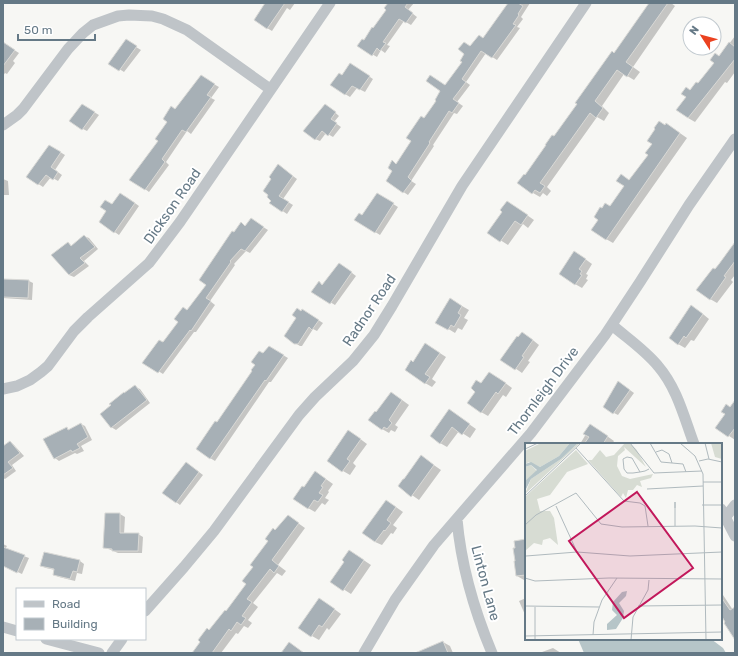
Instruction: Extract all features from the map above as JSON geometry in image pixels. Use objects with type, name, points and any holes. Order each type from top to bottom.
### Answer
[{"type":"street","name":"Dickson Road","points":[[3,389],[17,386],[30,380],[41,372],[48,366],[74,331],[88,317],[149,264],[180,222],[330,3]]},
{"type":"street","name":"Radnor Road","points":[[146,610],[214,531],[299,414],[353,361],[374,335],[462,186],[586,3]]},
{"type":"street","points":[[3,125],[20,112],[68,49],[83,33],[93,25],[118,16],[152,16],[163,19],[187,30],[270,89]]},
{"type":"street","name":"Thornleigh Drive","points":[[364,653],[396,600],[417,569],[447,530],[531,433],[612,325],[689,205],[735,139]]},
{"type":"street","points":[[612,325],[646,353],[662,371],[675,391],[694,443]]},
{"type":"street","points":[[735,505],[723,514],[735,536]]},
{"type":"street","name":"Linton Lane","points":[[457,519],[471,593],[492,653]]},
{"type":"street","points":[[3,627],[16,631]]},
{"type":"street","points":[[50,640],[98,653]]},
{"type":"street","points":[[112,653],[121,640]]},
{"type":"shaded area","points":[[578,640],[712,640],[723,648],[726,653],[584,653]]},
{"type":"building","points":[[265,3],[285,3],[267,29],[254,20]]},
{"type":"building","points":[[388,3],[408,3],[405,7],[413,13],[406,23],[399,19],[383,42],[386,43],[380,51],[377,48],[372,56],[357,46],[362,39],[364,40],[372,27],[373,28],[386,10],[384,8]]},
{"type":"building","points":[[508,3],[518,3],[523,6],[513,24],[516,25],[492,58],[481,51],[462,79],[466,82],[453,99],[459,103],[452,113],[449,111],[429,142],[430,143],[408,177],[412,181],[403,193],[386,181],[392,171],[388,168],[392,160],[396,164],[411,141],[406,138],[421,116],[424,118],[436,101],[435,100],[440,91],[426,81],[430,75],[445,85],[462,62],[460,61],[464,54],[458,49],[464,42],[470,46],[479,35],[483,38]]},
{"type":"building","points":[[649,3],[668,3],[626,62],[633,67],[627,77],[617,70],[595,101],[603,108],[596,118],[590,113],[540,183],[545,186],[540,193],[535,190],[532,194],[517,183],[524,174],[525,175],[552,135],[554,136],[577,104],[575,103],[612,51],[614,53]]},
{"type":"building","points":[[126,39],[137,46],[119,71],[108,64]]},
{"type":"building","points":[[3,42],[15,50],[3,66]]},
{"type":"building","points":[[729,42],[735,47],[735,59],[688,118],[676,110],[686,97],[681,94],[686,87],[690,90],[696,82],[698,83],[714,63],[710,60],[713,56],[722,56],[722,52]]},
{"type":"building","points":[[350,63],[370,76],[360,90],[352,86],[345,95],[330,85],[339,73],[342,75]]},
{"type":"building","points":[[201,75],[215,84],[207,95],[211,97],[186,132],[182,130],[162,159],[165,162],[145,190],[129,180],[158,141],[155,139],[167,122],[163,119],[171,106],[175,109]]},
{"type":"building","points":[[82,104],[95,112],[82,130],[69,121]]},
{"type":"building","points":[[325,104],[336,112],[331,119],[337,123],[328,136],[322,131],[315,140],[303,131]]},
{"type":"building","points":[[659,121],[665,125],[666,123],[680,133],[606,240],[591,230],[598,220],[594,217],[600,207],[602,208],[605,203],[610,206],[624,186],[616,181],[621,174],[629,180],[648,155],[645,153],[652,144],[647,141]]},
{"type":"building","points":[[49,145],[61,152],[51,167],[58,172],[53,180],[46,175],[38,185],[26,177]]},
{"type":"building","points":[[278,164],[293,176],[279,196],[289,202],[282,212],[269,203],[271,201],[267,197],[268,195],[263,191],[271,179],[269,177]]},
{"type":"building","points":[[120,193],[135,203],[114,233],[99,222],[106,211],[100,207],[105,200],[112,204]]},
{"type":"building","points":[[377,193],[394,203],[375,233],[354,220],[359,213],[362,215]]},
{"type":"building","points":[[507,201],[528,215],[521,225],[515,221],[500,242],[487,233],[502,212],[500,210]]},
{"type":"building","points":[[251,218],[264,227],[245,251],[241,249],[230,261],[231,262],[206,298],[211,301],[191,331],[190,330],[158,373],[142,363],[159,340],[163,342],[178,322],[174,319],[183,307],[187,310],[206,285],[199,280],[232,231],[234,232],[241,222],[245,226]]},
{"type":"building","points":[[84,235],[95,247],[80,258],[85,263],[69,275],[51,255],[68,242],[71,246]]},
{"type":"building","points":[[735,242],[735,261],[710,300],[696,290],[713,268],[715,269]]},
{"type":"building","points":[[574,251],[586,259],[579,269],[582,271],[580,274],[582,275],[575,285],[559,274]]},
{"type":"building","points":[[339,263],[352,272],[330,304],[311,292],[319,281],[322,285]]},
{"type":"building","points":[[3,279],[29,280],[28,298],[3,297]]},
{"type":"building","points":[[450,298],[462,306],[458,313],[461,315],[454,327],[451,325],[448,330],[435,323]]},
{"type":"building","points":[[691,305],[703,314],[686,338],[684,336],[678,345],[669,338]]},
{"type":"building","points":[[297,308],[301,311],[302,309],[319,320],[312,330],[309,327],[298,344],[294,344],[284,336],[296,318],[292,315]]},
{"type":"building","points":[[522,332],[533,340],[522,356],[524,357],[515,370],[500,360],[517,336],[518,337]]},
{"type":"building","points":[[425,343],[440,353],[425,374],[430,377],[425,384],[405,370],[411,360],[413,362]]},
{"type":"building","points":[[269,346],[284,355],[210,459],[196,449],[215,421],[217,422],[252,371],[251,370],[255,365],[251,362],[259,351],[263,353]]},
{"type":"building","points":[[489,372],[506,383],[498,394],[496,392],[481,413],[467,403],[475,392],[471,388],[476,380],[481,383]]},
{"type":"building","points":[[618,381],[630,390],[613,414],[603,407]]},
{"type":"building","points":[[135,385],[147,400],[111,428],[100,414],[111,405],[109,404]]},
{"type":"building","points":[[391,392],[402,400],[389,420],[392,423],[387,429],[384,427],[382,430],[368,420]]},
{"type":"building","points":[[735,400],[735,428],[728,437],[715,428],[725,414],[721,412],[726,404],[730,407]]},
{"type":"building","points":[[449,409],[470,424],[462,435],[452,427],[440,444],[430,436]]},
{"type":"building","points":[[81,423],[88,437],[77,444],[80,448],[72,452],[71,450],[54,459],[43,439],[67,427],[68,430]]},
{"type":"building","points":[[590,424],[608,436],[604,443],[585,443],[589,437],[583,434]]},
{"type":"building","points":[[348,430],[361,439],[347,459],[350,461],[342,472],[327,461]]},
{"type":"building","points":[[10,441],[20,453],[8,462],[13,468],[3,475],[3,446]]},
{"type":"building","points":[[421,455],[434,465],[411,497],[398,486]]},
{"type":"building","points":[[186,462],[199,472],[176,503],[162,493]]},
{"type":"building","points":[[315,471],[326,479],[321,486],[323,487],[319,493],[323,495],[318,502],[314,500],[308,509],[293,499],[302,486],[304,487]]},
{"type":"building","points":[[386,500],[396,507],[387,520],[391,523],[375,542],[362,533]]},
{"type":"building","points":[[105,513],[120,513],[120,533],[139,533],[138,551],[112,551],[112,549],[103,548]]},
{"type":"building","points":[[288,515],[299,523],[272,560],[279,566],[274,573],[270,569],[247,599],[252,602],[242,616],[246,618],[241,625],[237,622],[231,631],[229,629],[212,653],[192,653],[200,642],[198,640],[207,628],[209,630],[225,610],[226,611],[246,584],[242,581],[253,567],[250,565],[268,541],[265,539],[273,528],[275,530]]},
{"type":"building","points":[[525,539],[525,575],[516,576],[513,548],[515,548],[514,541]]},
{"type":"building","points":[[3,547],[25,555],[17,573],[3,566]]},
{"type":"building","points":[[349,550],[364,560],[343,591],[330,582],[344,562],[342,560]]},
{"type":"building","points":[[44,552],[80,560],[77,572],[73,571],[70,579],[53,575],[54,569],[40,566]]},
{"type":"building","points":[[319,598],[335,609],[322,627],[319,625],[311,637],[298,628]]},
{"type":"building","points":[[722,598],[730,610],[735,607],[735,640],[724,623],[725,622],[722,617]]},
{"type":"building","points":[[443,641],[448,653],[415,653]]},
{"type":"building","points":[[289,642],[304,653],[281,653]]}]
